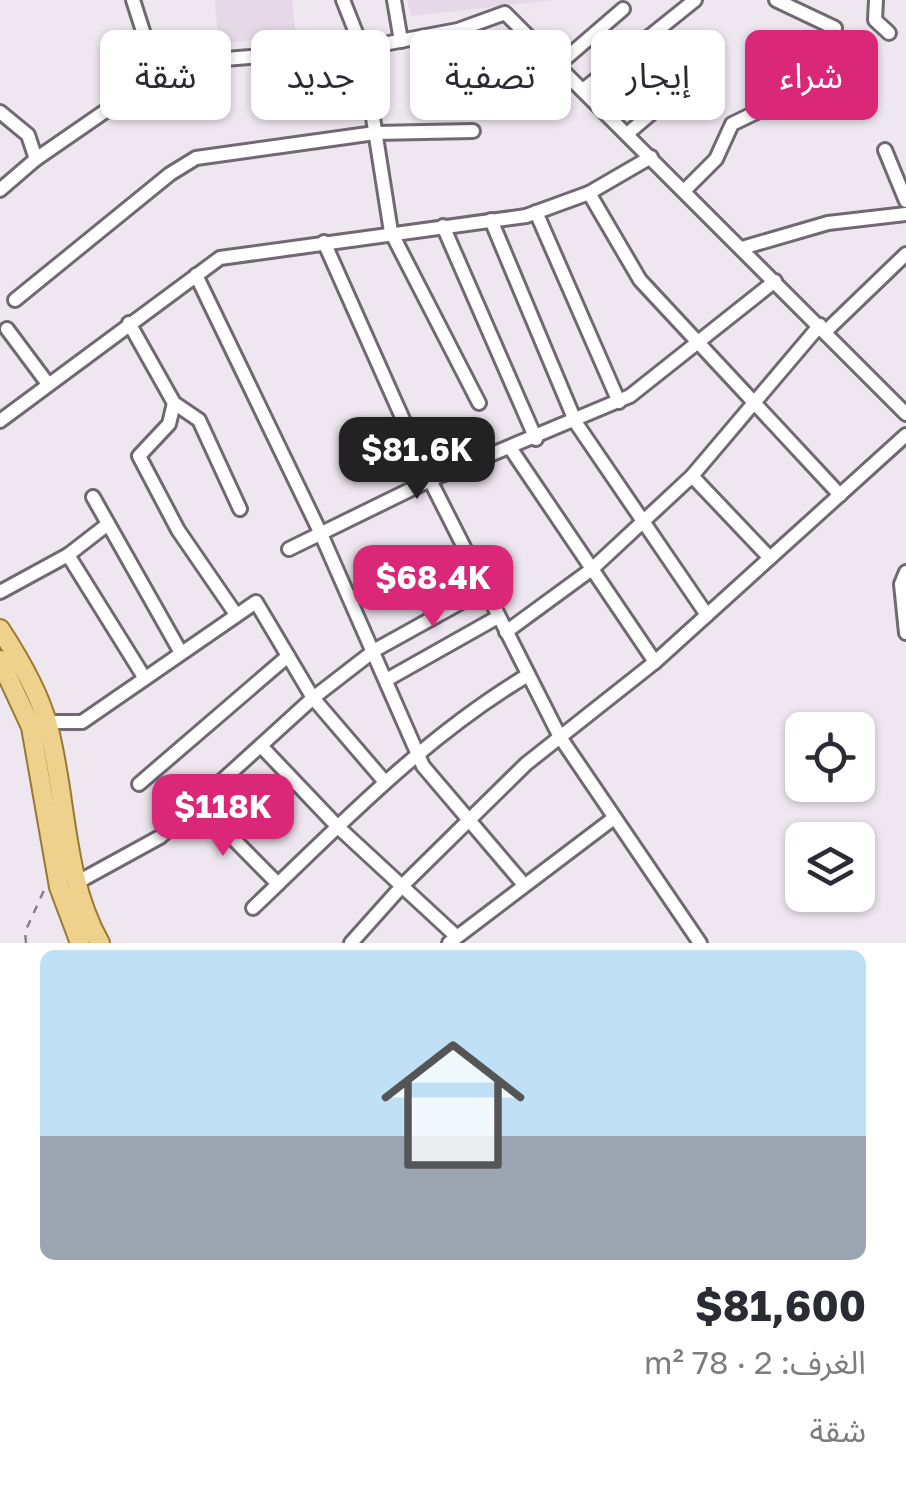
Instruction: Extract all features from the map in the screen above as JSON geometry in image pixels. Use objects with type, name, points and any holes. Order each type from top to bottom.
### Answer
[{"type":"main road","points":[[0,629],[19,657],[48,722],[76,883],[100,943]]},
{"type":"main road","points":[[0,660],[31,727],[57,874],[80,943]]},
{"type":"street","points":[[133,0],[143,30]]},
{"type":"street","points":[[343,0],[355,30]]},
{"type":"street","points":[[394,0],[401,41]]},
{"type":"street","points":[[583,90],[695,0]]},
{"type":"street","points":[[776,0],[835,28]]},
{"type":"street","points":[[876,0],[876,20],[889,33]]},
{"type":"street","points":[[571,55],[623,9]]},
{"type":"street","points":[[458,30],[505,13],[522,30]]},
{"type":"street","points":[[390,43],[410,39]]},
{"type":"street","points":[[571,78],[906,414]]},
{"type":"street","points":[[0,112],[28,135],[36,159]]},
{"type":"street","points":[[0,190],[36,159],[100,115]]},
{"type":"street","points":[[684,191],[716,159],[732,124],[745,118]]},
{"type":"street","points":[[373,120],[391,232],[479,403]]},
{"type":"street","points":[[627,134],[643,120]]},
{"type":"street","points":[[15,300],[170,174],[196,158],[375,133],[473,130]]},
{"type":"street","points":[[885,150],[906,201]]},
{"type":"street","points":[[0,421],[220,258],[536,212],[589,194],[650,157]]},
{"type":"street","points":[[589,194],[640,280],[840,495]]},
{"type":"street","points":[[536,212],[618,402]]},
{"type":"street","points":[[742,248],[828,223],[906,214]]},
{"type":"street","points":[[491,220],[576,423],[706,616]]},
{"type":"street","points":[[443,226],[536,439]]},
{"type":"street","points":[[324,242],[430,480],[560,737],[700,943]]},
{"type":"street","points":[[506,632],[592,569],[692,476],[823,328],[906,254]]},
{"type":"street","points":[[196,275],[321,534],[419,755],[520,880]]},
{"type":"street","points":[[290,549],[430,480],[576,423],[618,402],[776,281]]},
{"type":"street","points":[[128,323],[174,403],[199,420],[240,509]]},
{"type":"street","points":[[7,328],[48,384]]},
{"type":"street","points":[[174,403],[170,424],[140,456],[178,530],[235,612]]},
{"type":"street","points":[[351,943],[468,820],[560,737],[655,662],[906,436]]},
{"type":"street","points":[[511,448],[655,662]]},
{"type":"street","points":[[692,476],[770,558]]},
{"type":"street","points":[[92,497],[180,651]]},
{"type":"street","points":[[0,592],[68,556],[108,524]]},
{"type":"street","points":[[68,556],[144,677]]},
{"type":"street","points":[[906,572],[901,584],[906,633]]},
{"type":"street","points":[[76,883],[160,837],[313,698],[374,650],[484,590]]},
{"type":"street","points":[[48,722],[82,722],[235,612],[256,602],[313,698],[384,782]]},
{"type":"street","points":[[388,680],[498,617]]},
{"type":"street","points":[[139,784],[288,656]]},
{"type":"street","points":[[253,908],[384,782],[476,706],[528,675]]},
{"type":"street","points":[[261,746],[453,940],[614,818]]},
{"type":"street","points":[[198,803],[278,884]]},
{"type":"path","points":[[26,943],[25,932],[38,898],[57,874]]},
{"type":"shaded area","points":[[215,0],[292,0],[295,30],[251,30],[251,40],[231,42],[231,30],[217,30]]},
{"type":"shaded area","points":[[407,0],[554,0],[411,16]]}]
